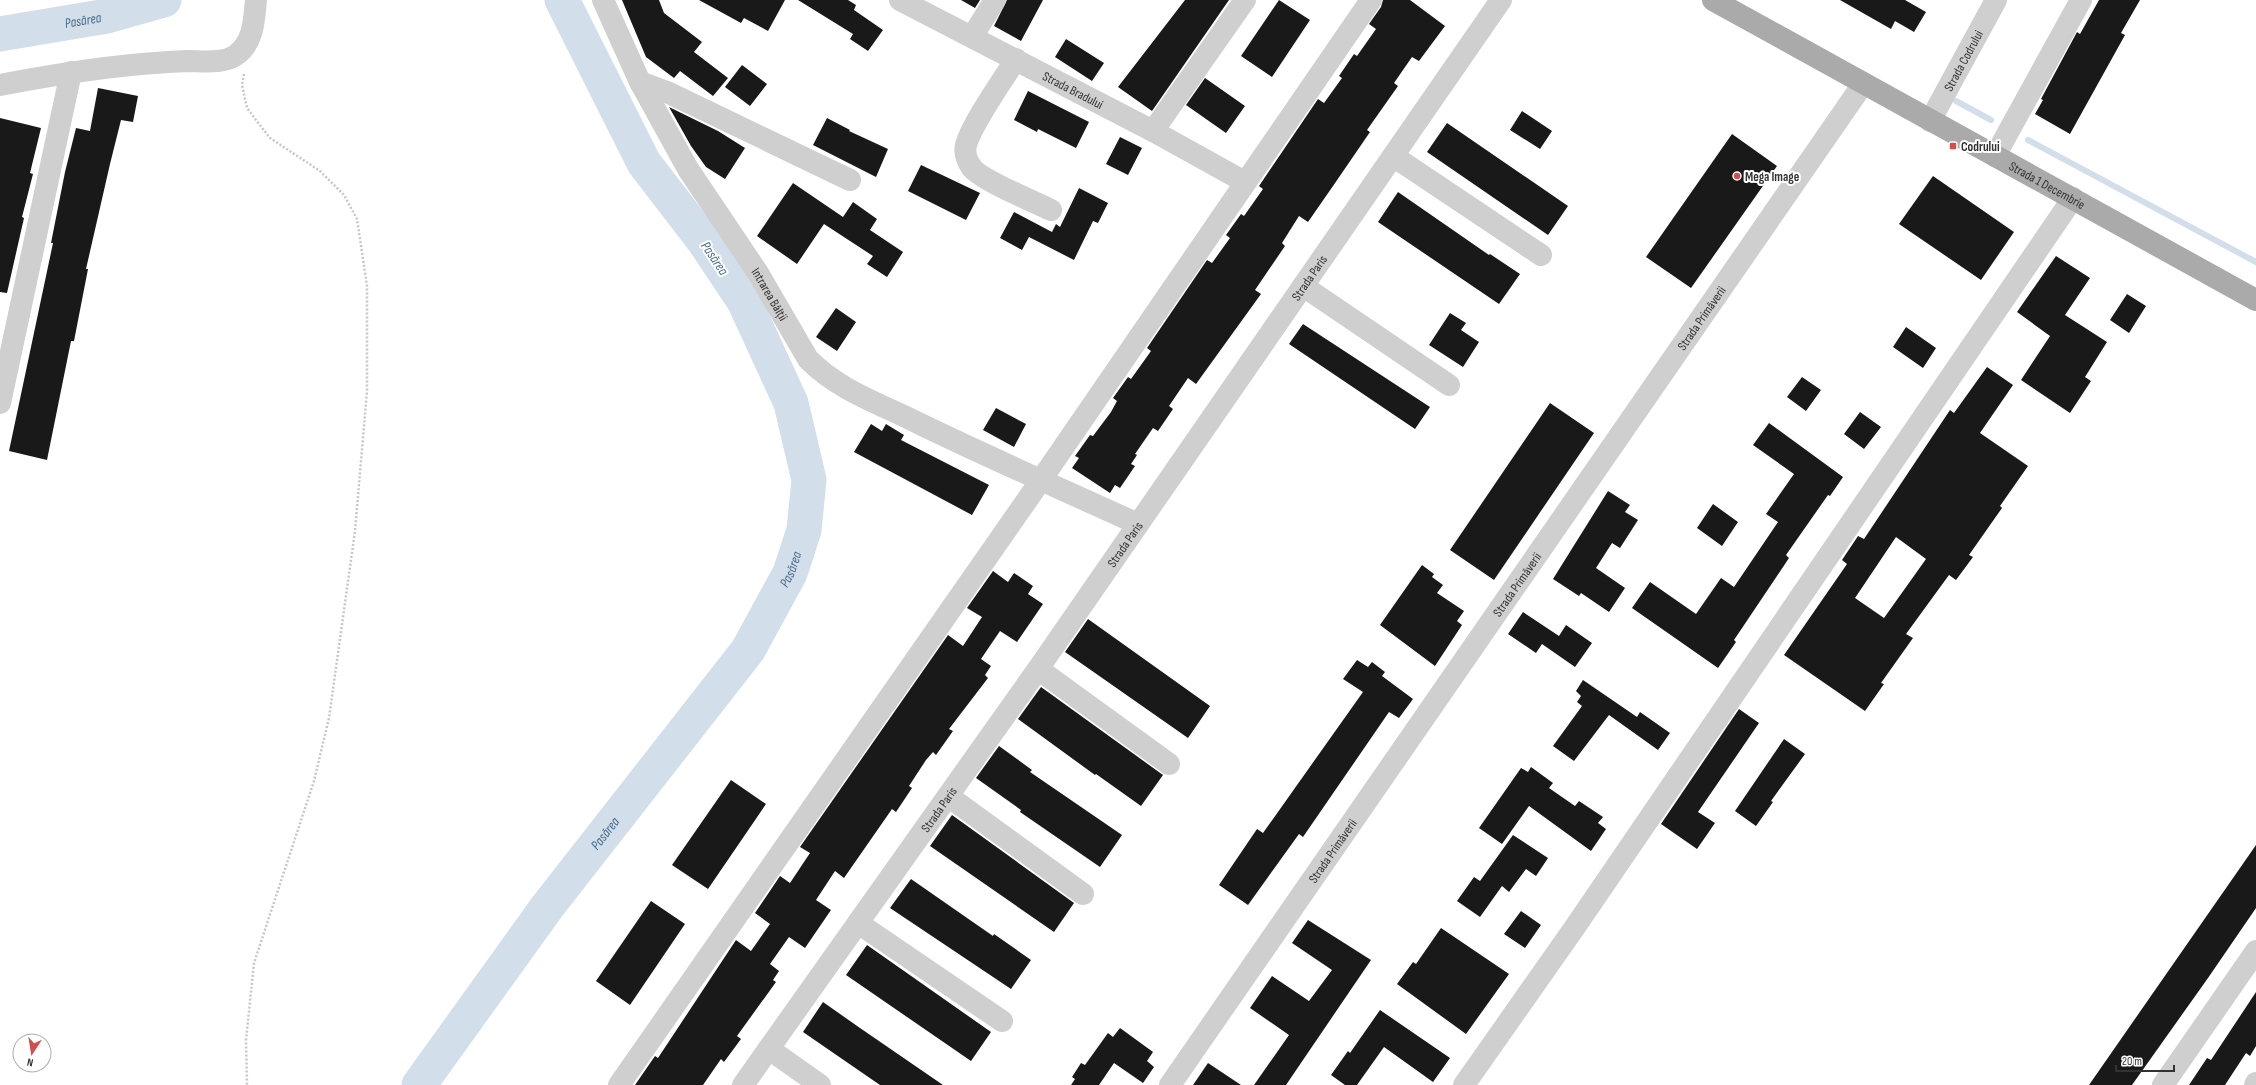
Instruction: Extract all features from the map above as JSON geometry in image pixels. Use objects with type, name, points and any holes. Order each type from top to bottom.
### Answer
[{"type":"main road","name":"Strada 1 Decembrie","points":[[1713,0],[2256,300]]},
{"type":"street","name":"Intrarea Bălții","points":[[603,0],[640,82],[688,169],[758,273],[808,359],[818,369],[842,386],[1138,524]]},
{"type":"street","name":"Strada Bradului","points":[[900,0],[1154,130],[1245,182]]},
{"type":"street","points":[[972,37],[995,0]]},
{"type":"street","points":[[1154,130],[1245,0]]},
{"type":"street","points":[[619,1085],[1041,480],[1371,0]]},
{"type":"street","name":"Strada Paris","points":[[743,1085],[1038,669],[1501,0]]},
{"type":"street","name":"Strada Codrului","points":[[1930,121],[1996,0]]},
{"type":"street","points":[[1995,156],[2082,0]]},
{"type":"street","points":[[0,85],[70,72],[215,61],[235,56],[251,36],[256,1]]},
{"type":"street","points":[[1016,59],[966,144],[966,156],[972,168],[993,182],[1051,210]]},
{"type":"street","points":[[0,403],[70,72]]},
{"type":"street","points":[[640,82],[667,92],[850,180]]},
{"type":"street","name":"Strada Primăverii","points":[[1170,1085],[1863,84]]},
{"type":"street","points":[[1393,156],[1541,255]]},
{"type":"street","points":[[1464,1085],[1575,927],[2073,198]]},
{"type":"street","points":[[1303,286],[1449,386]]},
{"type":"street","points":[[1038,669],[1169,764]]},
{"type":"street","points":[[948,796],[1083,894]]},
{"type":"street","points":[[858,923],[1002,1021]]},
{"type":"street","points":[[2163,1085],[2256,950]]},
{"type":"street","points":[[769,1049],[820,1085]]},
{"type":"path","points":[[244,71],[242,85],[247,108],[270,138],[320,171],[344,195],[357,219],[367,286],[367,384],[355,531],[329,718],[314,781],[254,964],[246,1040],[247,1085]]},
{"type":"building","points":[[622,0],[659,0],[664,13],[702,42],[694,52],[728,78],[713,96],[680,71],[674,78],[646,57]]},
{"type":"building","points":[[699,0],[785,0],[768,31],[744,18],[741,23]]},
{"type":"building","points":[[798,0],[848,0],[856,5],[854,10],[883,30],[868,51],[850,39],[853,34]]},
{"type":"building","points":[[961,0],[980,0],[975,8]]},
{"type":"building","points":[[1007,0],[1043,0],[1021,41],[994,26]]},
{"type":"building","points":[[1185,0],[1229,0],[1152,111],[1118,87]]},
{"type":"building","points":[[1279,0],[1310,20],[1272,77],[1241,56]]},
{"type":"building","points":[[1383,0],[1410,0],[1445,26],[1419,61],[1412,57],[1394,83],[1398,86],[1367,130],[1370,132],[1308,222],[1299,216],[1282,243],[1285,246],[1255,290],[1261,294],[1196,384],[1188,378],[1169,406],[1173,409],[1158,431],[1153,428],[1135,454],[1137,455],[1131,464],[1135,466],[1120,488],[1115,485],[1110,493],[1072,468],[1079,458],[1075,456],[1090,435],[1093,436],[1111,412],[1117,401],[1113,398],[1128,377],[1131,379],[1151,351],[1147,348],[1207,260],[1212,263],[1230,238],[1226,235],[1241,214],[1244,216],[1263,189],[1259,186],[1318,99],[1324,103],[1342,78],[1339,76],[1354,54],[1357,56],[1376,29],[1369,24],[1381,7]]},
{"type":"building","points":[[1840,0],[1905,0],[1926,12],[1914,32],[1895,21],[1891,29]]},
{"type":"building","points":[[2099,0],[2140,0],[2121,33],[2125,35],[2070,134],[2035,114],[2043,100],[2041,99],[2077,32],[2080,34]]},
{"type":"building","points":[[1066,39],[1104,63],[1092,81],[1055,57]]},
{"type":"building","points":[[742,65],[767,84],[750,106],[725,87]]},
{"type":"building","points":[[1205,78],[1245,106],[1226,133],[1186,105]]},
{"type":"building","points":[[98,88],[138,96],[133,122],[121,120],[110,164],[86,269],[88,269],[74,341],[71,341],[47,460],[9,451],[53,243],[51,243],[65,172],[76,128],[90,131]]},
{"type":"building","points":[[1028,91],[1089,122],[1076,148],[1038,129],[1037,132],[1014,120]]},
{"type":"building","points":[[669,107],[718,131],[745,148],[725,179],[706,167],[691,146]]},
{"type":"building","points":[[1522,111],[1552,131],[1540,149],[1510,130]]},
{"type":"building","points":[[0,118],[41,128],[30,173],[33,174],[22,217],[24,218],[7,293],[0,292]]},
{"type":"building","points":[[827,118],[850,130],[849,131],[888,149],[876,177],[813,145]]},
{"type":"building","points":[[1447,123],[1568,206],[1548,235],[1427,152]]},
{"type":"building","points":[[1732,134],[1777,166],[1691,288],[1646,257]]},
{"type":"building","points":[[1120,137],[1142,148],[1128,175],[1106,164]]},
{"type":"building","points":[[921,165],[980,193],[966,220],[908,191]]},
{"type":"building","points":[[1933,176],[2014,232],[1981,280],[1899,224]]},
{"type":"building","points":[[793,183],[843,217],[853,202],[877,219],[870,230],[903,252],[887,277],[867,264],[873,256],[824,224],[797,264],[757,236]]},
{"type":"building","points":[[1079,188],[1108,203],[1098,223],[1093,221],[1074,260],[1029,237],[1022,250],[1000,238],[1014,212],[1052,232],[1056,224],[1060,227]]},
{"type":"building","points":[[1398,192],[1489,255],[1490,254],[1520,274],[1499,304],[1378,222]]},
{"type":"building","points":[[2056,256],[2090,278],[2065,315],[2107,342],[2085,377],[2091,381],[2070,413],[2021,380],[2050,336],[2017,312]]},
{"type":"building","points":[[2127,294],[2146,306],[2129,333],[2110,320]]},
{"type":"building","points":[[836,308],[856,322],[837,351],[816,337]]},
{"type":"building","points":[[1450,313],[1466,323],[1461,330],[1479,342],[1463,367],[1429,345]]},
{"type":"building","points":[[1303,324],[1430,407],[1415,429],[1289,344]]},
{"type":"building","points":[[1906,327],[1936,348],[1923,368],[1893,347]]},
{"type":"building","points":[[1987,367],[2013,385],[1980,433],[2028,466],[2000,506],[2002,508],[1969,555],[1973,557],[1956,580],[1949,575],[1906,634],[1913,638],[1881,683],[1884,684],[1865,711],[1784,655],[1847,564],[1842,560],[1858,536],[1864,539],[1950,410],[1954,413]],"holes":[[[1896,537],[1926,559],[1884,618],[1855,598]]]},
{"type":"building","points":[[1802,377],[1821,390],[1806,411],[1787,397]]},
{"type":"building","points":[[1550,403],[1594,433],[1494,580],[1450,550]]},
{"type":"building","points":[[996,408],[1026,424],[1014,447],[983,430]]},
{"type":"building","points":[[1860,412],[1881,427],[1864,449],[1844,434]]},
{"type":"building","points":[[1769,423],[1843,477],[1830,496],[1828,495],[1786,555],[1789,558],[1734,640],[1736,642],[1718,668],[1632,608],[1650,582],[1696,614],[1721,578],[1734,587],[1778,522],[1766,514],[1794,474],[1753,445]]},
{"type":"building","points":[[871,424],[882,431],[886,424],[904,435],[901,440],[989,485],[972,515],[854,452]]},
{"type":"building","points":[[1608,491],[1630,505],[1625,512],[1638,520],[1620,548],[1612,543],[1596,568],[1625,588],[1609,612],[1581,593],[1579,596],[1553,579]]},
{"type":"building","points":[[1713,504],[1738,522],[1722,546],[1697,528]]},
{"type":"building","points":[[1422,565],[1434,574],[1432,577],[1443,585],[1437,593],[1464,611],[1457,621],[1462,625],[1435,666],[1380,625]]},
{"type":"building","points":[[993,571],[1008,582],[1014,573],[1033,586],[1028,594],[1043,604],[1017,642],[1000,631],[981,659],[991,666],[985,675],[988,678],[949,729],[953,731],[936,755],[933,752],[926,760],[909,786],[912,788],[896,812],[892,809],[844,878],[835,871],[816,900],[831,910],[805,948],[789,937],[770,964],[779,971],[773,980],[776,982],[737,1036],[741,1039],[724,1062],[721,1059],[703,1085],[635,1085],[655,1056],[658,1058],[736,940],[751,951],[770,924],[755,913],[780,876],[790,883],[810,853],[800,847],[948,635],[963,646],[982,617],[967,608]]},
{"type":"building","points":[[1523,612],[1559,636],[1566,625],[1592,643],[1575,667],[1542,644],[1536,653],[1508,634]]},
{"type":"building","points":[[1088,619],[1210,706],[1188,738],[1065,652]]},
{"type":"building","points":[[1357,660],[1368,667],[1372,662],[1385,672],[1382,676],[1413,699],[1399,718],[1389,712],[1303,837],[1299,834],[1248,905],[1219,885],[1257,829],[1263,833],[1363,692],[1343,679]]},
{"type":"building","points":[[1583,680],[1637,717],[1640,712],[1670,733],[1658,750],[1609,715],[1574,761],[1553,746],[1582,706],[1577,702],[1581,696],[1576,691]]},
{"type":"building","points":[[1041,687],[1163,775],[1141,806],[1096,774],[1095,775],[1018,719]]},
{"type":"building","points":[[1739,709],[1759,723],[1698,812],[1715,823],[1697,849],[1661,824]]},
{"type":"building","points":[[1784,739],[1805,754],[1771,801],[1773,802],[1756,826],[1735,811]]},
{"type":"building","points":[[999,746],[1032,770],[1030,772],[1122,835],[1100,867],[1020,812],[1021,810],[976,778]]},
{"type":"building","points":[[1531,767],[1553,783],[1549,788],[1575,806],[1579,801],[1603,817],[1598,823],[1606,829],[1591,851],[1529,806],[1502,844],[1479,828],[1521,768],[1528,772]]},
{"type":"building","points":[[731,780],[766,804],[708,889],[672,865]]},
{"type":"building","points":[[952,815],[1074,903],[1054,932],[930,846]]},
{"type":"building","points":[[1513,835],[1548,858],[1536,876],[1526,869],[1509,892],[1502,886],[1480,917],[1457,901],[1474,877],[1480,881]]},
{"type":"building","points":[[2256,845],[2256,908],[2208,978],[2132,1085],[2089,1085]]},
{"type":"building","points":[[911,879],[993,936],[994,934],[1031,960],[1011,989],[890,908]]},
{"type":"building","points":[[651,901],[685,924],[630,1005],[596,981]]},
{"type":"building","points":[[1521,911],[1541,925],[1525,948],[1504,934]]},
{"type":"building","points":[[1308,920],[1371,960],[1286,1085],[1254,1085],[1289,1035],[1250,1008],[1272,976],[1309,1001],[1332,970],[1292,943]]},
{"type":"building","points":[[1441,928],[1509,974],[1466,1034],[1397,984],[1413,962],[1416,964]]},
{"type":"building","points":[[867,945],[991,1032],[971,1061],[846,975]]},
{"type":"building","points":[[2256,992],[2256,1046],[2250,1056],[2246,1053],[2225,1085],[2189,1085],[2207,1058],[2211,1060]]},
{"type":"building","points":[[823,1002],[943,1085],[880,1085],[803,1032]]},
{"type":"building","points":[[1380,1010],[1450,1058],[1433,1082],[1384,1047],[1357,1085],[1345,1085],[1331,1075],[1348,1051],[1350,1053]]},
{"type":"building","points":[[1120,1028],[1153,1052],[1147,1061],[1154,1067],[1143,1083],[1114,1063],[1099,1085],[1071,1085],[1075,1079],[1072,1077],[1081,1063],[1085,1065],[1108,1033],[1113,1037]]},
{"type":"building","points":[[1208,1063],[1241,1085],[1193,1085]]},
{"type":"waterway","name":"Pasărea","points":[[0,34],[107,16],[164,0]]},
{"type":"waterway","name":"Pasărea","points":[[419,1085],[547,907],[748,650],[790,573],[804,530],[809,480],[791,403],[744,301],[704,241],[644,163],[562,0]]},
{"type":"waterway","points":[[1956,101],[1991,120]]},
{"type":"waterway","points":[[2028,140],[2256,262]]},
{"type":"place","name":"Codrului","points":[[1953,146]]},
{"type":"place","name":"Mega Image","points":[[1737,176]]}]
